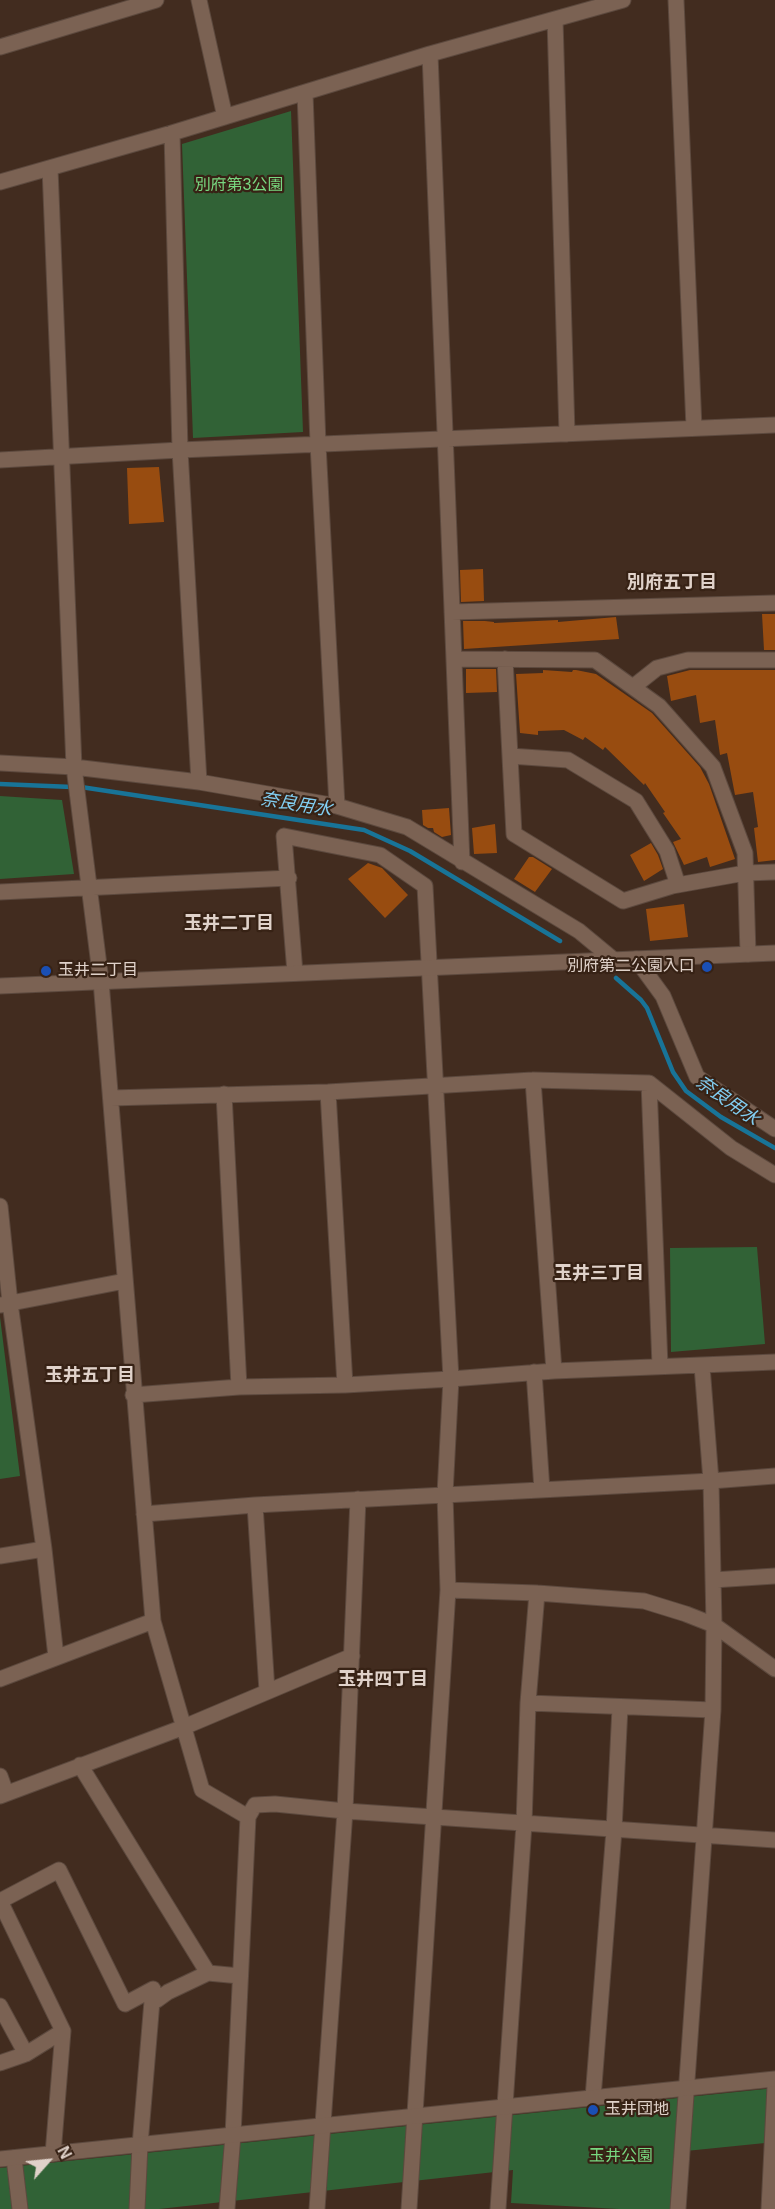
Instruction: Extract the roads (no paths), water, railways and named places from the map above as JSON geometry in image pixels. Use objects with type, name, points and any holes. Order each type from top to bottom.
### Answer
[{"type":"street","points":[[0,47],[156,0]]},
{"type":"street","points":[[199,0],[225,117]]},
{"type":"street","points":[[0,182],[172,134],[430,54],[623,0]]},
{"type":"street","points":[[676,0],[694,428]]},
{"type":"street","points":[[555,19],[567,434]]},
{"type":"street","points":[[430,54],[462,862]]},
{"type":"street","points":[[305,93],[318,444],[337,806]]},
{"type":"street","points":[[172,134],[180,450],[199,782]]},
{"type":"street","points":[[50,168],[74,767],[101,981],[153,1621],[202,1791],[248,1817]]},
{"type":"street","points":[[0,460],[180,450],[775,425]]},
{"type":"street","points":[[452,612],[775,603]]},
{"type":"street","points":[[454,659],[595,660],[659,706],[713,767],[745,853],[748,954]]},
{"type":"street","points":[[505,659],[514,834],[622,901],[678,885],[746,873],[775,872]]},
{"type":"street","points":[[633,687],[657,668],[688,660],[775,660]]},
{"type":"street","points":[[510,756],[568,760],[636,801],[667,851],[678,885]]},
{"type":"street","points":[[0,763],[74,767],[199,782],[337,806],[407,827],[579,931],[614,960]]},
{"type":"street","points":[[295,973],[284,836],[380,855],[425,886],[451,1379],[445,1494],[448,1590],[409,2209]]},
{"type":"street","points":[[0,892],[288,878]]},
{"type":"street","points":[[0,986],[775,953]]},
{"type":"street","points":[[636,959],[663,996],[697,1077],[775,1129]]},
{"type":"street","points":[[111,1098],[328,1092],[533,1080],[649,1083],[731,1148],[775,1175]]},
{"type":"street","points":[[533,1080],[554,1371]]},
{"type":"street","points":[[649,1083],[660,1366]]},
{"type":"street","points":[[328,1092],[345,1385]]},
{"type":"street","points":[[224,1094],[239,1387]]},
{"type":"street","points":[[0,1206],[5,1304],[44,1549],[56,1657]]},
{"type":"street","points":[[5,1304],[125,1281]]},
{"type":"street","points":[[133,1395],[239,1387],[345,1385],[534,1372],[775,1362]]},
{"type":"street","points":[[678,2209],[713,1710],[711,1481],[702,1366]]},
{"type":"street","points":[[534,1372],[542,1490]]},
{"type":"street","points":[[144,1514],[255,1505],[775,1476]]},
{"type":"street","points":[[317,2209],[345,1811],[358,1499]]},
{"type":"street","points":[[255,1505],[267,1690]]},
{"type":"street","points":[[0,1556],[44,1549]]},
{"type":"street","points":[[713,1580],[775,1576]]},
{"type":"street","points":[[448,1590],[537,1593],[644,1601],[714,1625],[775,1669]]},
{"type":"street","points":[[498,2209],[524,1824],[528,1703],[537,1593]]},
{"type":"street","points":[[0,1679],[153,1621]]},
{"type":"street","points":[[0,1776],[3,1794],[184,1727],[351,1656]]},
{"type":"street","points":[[528,1703],[713,1710]]},
{"type":"street","points":[[593,2098],[614,1830],[620,1707]]},
{"type":"street","points":[[80,1765],[208,1973]]},
{"type":"street","points":[[227,2209],[233,2135],[248,1817],[255,1806],[275,1804],[435,1818],[775,1840]]},
{"type":"street","points":[[53,2154],[63,2031],[0,1901],[59,1870],[125,2004],[153,1989]]},
{"type":"street","points":[[153,1989],[157,2000],[168,1992],[208,1973],[240,1976]]},
{"type":"street","points":[[137,2209],[153,1989]]},
{"type":"street","points":[[0,2006],[26,2054]]},
{"type":"street","points":[[0,2063],[26,2054],[63,2031]]},
{"type":"street","points":[[20,2209],[7,2159],[775,2079]]},
{"type":"street","points":[[770,2209],[775,2086]]},
{"type":"waterway","name":"奈良用水","points":[[0,784],[72,787]]},
{"type":"waterway","name":"奈良用水","points":[[81,787],[364,830],[410,851],[560,941]]},
{"type":"waterway","name":"奈良用水","points":[[616,978],[647,1008],[673,1072],[686,1091],[721,1117],[775,1148]]},
{"type":"place","name":"別府第二公園入口","points":[[707,967]]},
{"type":"place","name":"玉井二丁目","points":[[46,971]]},
{"type":"place","name":"玉井団地","points":[[593,2110]]},
{"type":"district","name":"別府五丁目","points":[[672,583]]},
{"type":"district","name":"玉井二丁目","points":[[229,924]]},
{"type":"district","name":"玉井三丁目","points":[[599,1274]]},
{"type":"district","name":"玉井五丁目","points":[[90,1376]]},
{"type":"district","name":"玉井四丁目","points":[[383,1680]]},
{"type":"park label","name":"別府第3公園","points":[[239,186]]},
{"type":"park label","name":"玉井公園","points":[[621,2157]]}]
